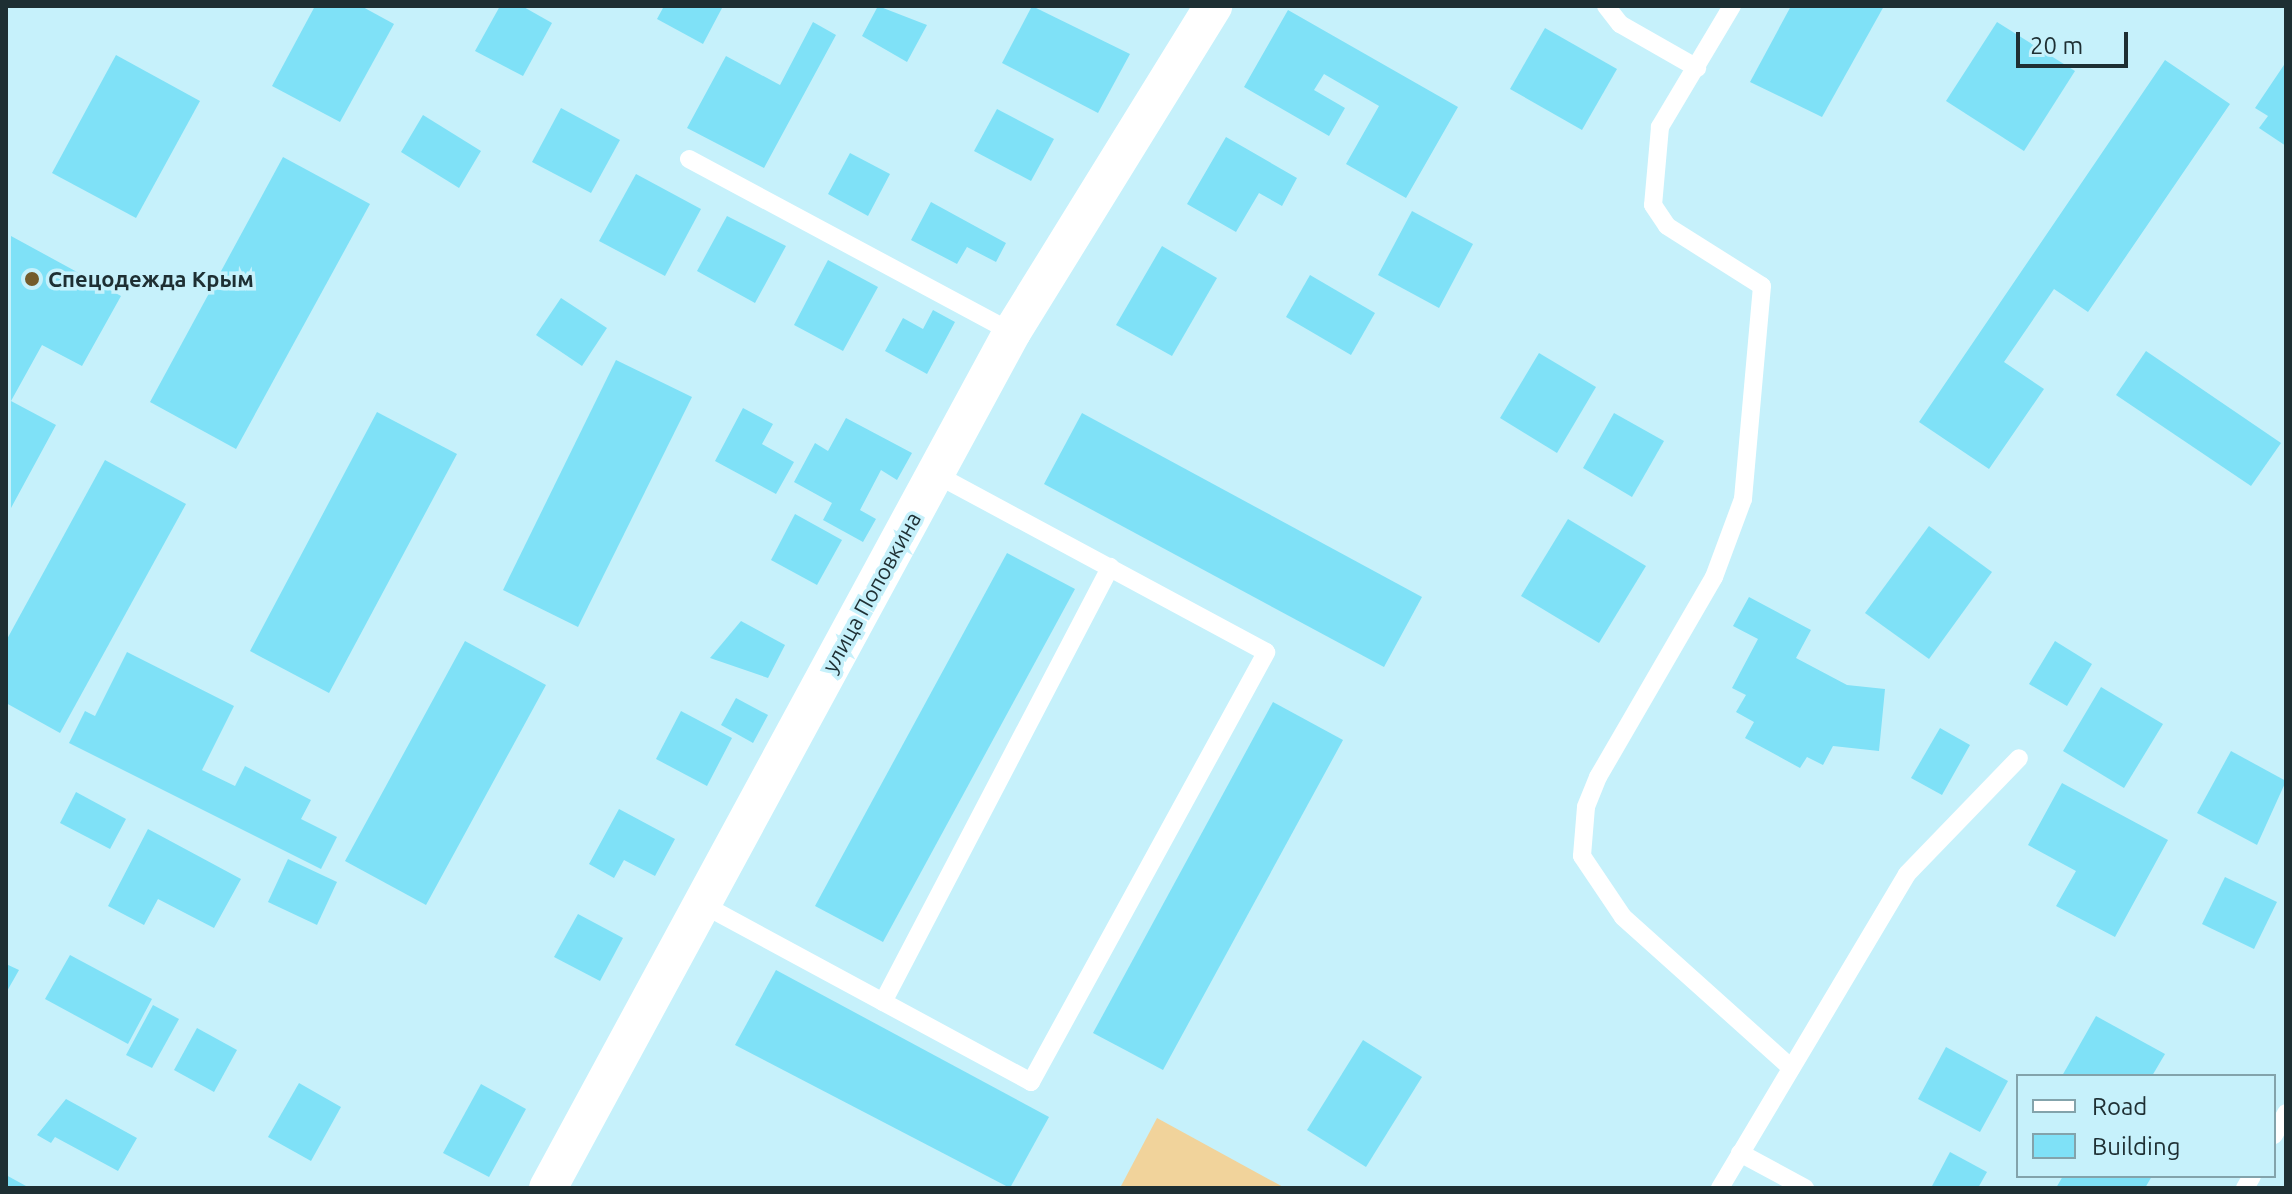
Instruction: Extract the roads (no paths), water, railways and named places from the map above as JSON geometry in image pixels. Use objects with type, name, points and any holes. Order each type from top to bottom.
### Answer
[{"type":"street","name":"улица Поповкина","points":[[548,1188],[1012,332],[1213,6]]},
{"type":"lane","points":[[1606,6],[1620,24],[1697,68]]},
{"type":"lane","points":[[1732,6],[1660,127],[1653,205],[1667,226],[1762,286],[1754,432],[1743,499],[1714,577],[1598,777],[1586,807],[1582,856],[1623,917],[1791,1068]]},
{"type":"lane","points":[[689,159],[1012,332]]},
{"type":"lane","points":[[702,904],[1031,1082],[1266,652],[936,474]]},
{"type":"lane","points":[[883,1002],[1110,567]]},
{"type":"lane","points":[[1720,1188],[1907,874],[2019,758]]},
{"type":"lane","points":[[2276,1131],[2286,1113]]},
{"type":"lane","points":[[1740,1153],[1805,1188]]},
{"type":"place","name":"Спецодежда Крым","points":[[32,279]]}]
